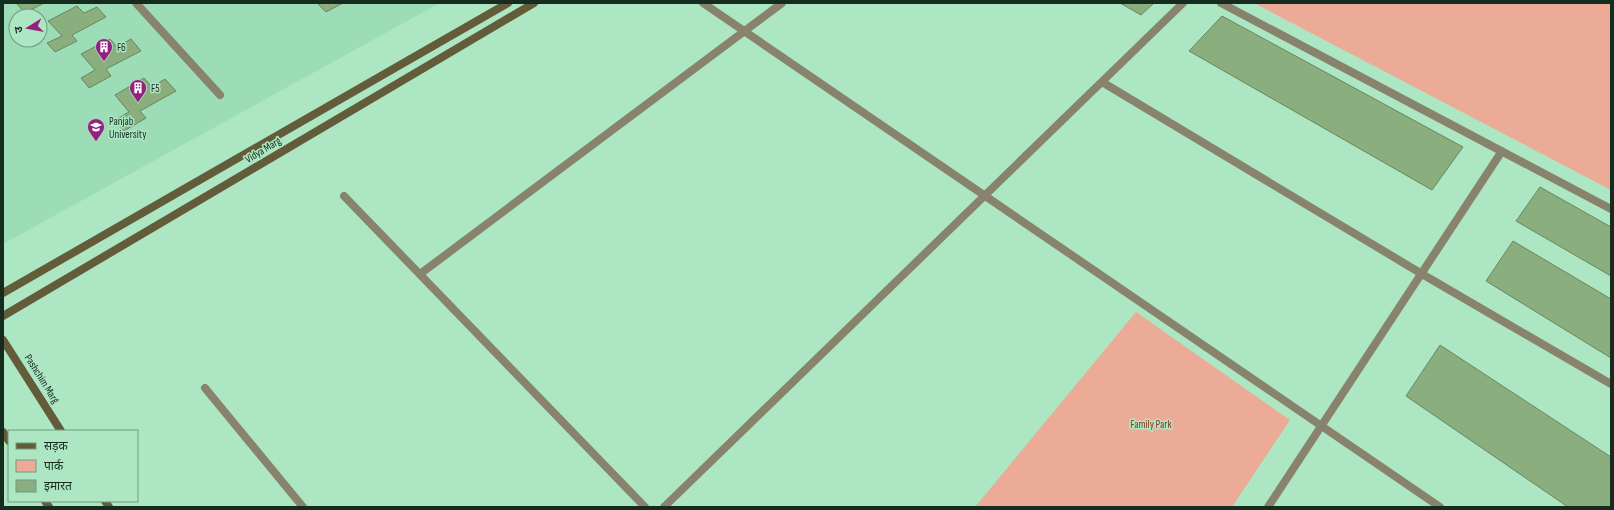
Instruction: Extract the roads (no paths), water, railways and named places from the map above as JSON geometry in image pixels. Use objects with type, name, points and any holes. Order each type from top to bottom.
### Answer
[{"type":"main road","name":"Vidya Marg","points":[[3,293],[508,3]]},
{"type":"main road","name":"Vidya Marg","points":[[3,316],[534,3]]},
{"type":"main road","name":"Pashchim Marg","points":[[3,340],[60,430]]},
{"type":"street","points":[[136,3],[220,95]]},
{"type":"street","points":[[703,3],[1440,507]]},
{"type":"street","points":[[420,274],[782,3]]},
{"type":"street","points":[[664,507],[1183,3]]},
{"type":"street","points":[[1221,3],[1611,209]]},
{"type":"street","points":[[1102,82],[1422,274],[1611,384]]},
{"type":"street","points":[[1268,507],[1502,152]]},
{"type":"street","points":[[344,196],[645,507]]},
{"type":"street","points":[[205,388],[303,507]]},
{"type":"place","name":"F6","points":[[104,62]]},
{"type":"place","name":"F5","points":[[138,103]]},
{"type":"place","name":"Panjab University","points":[[96,142]]},
{"type":"park label","name":"Family Park","points":[[1151,424]]}]
